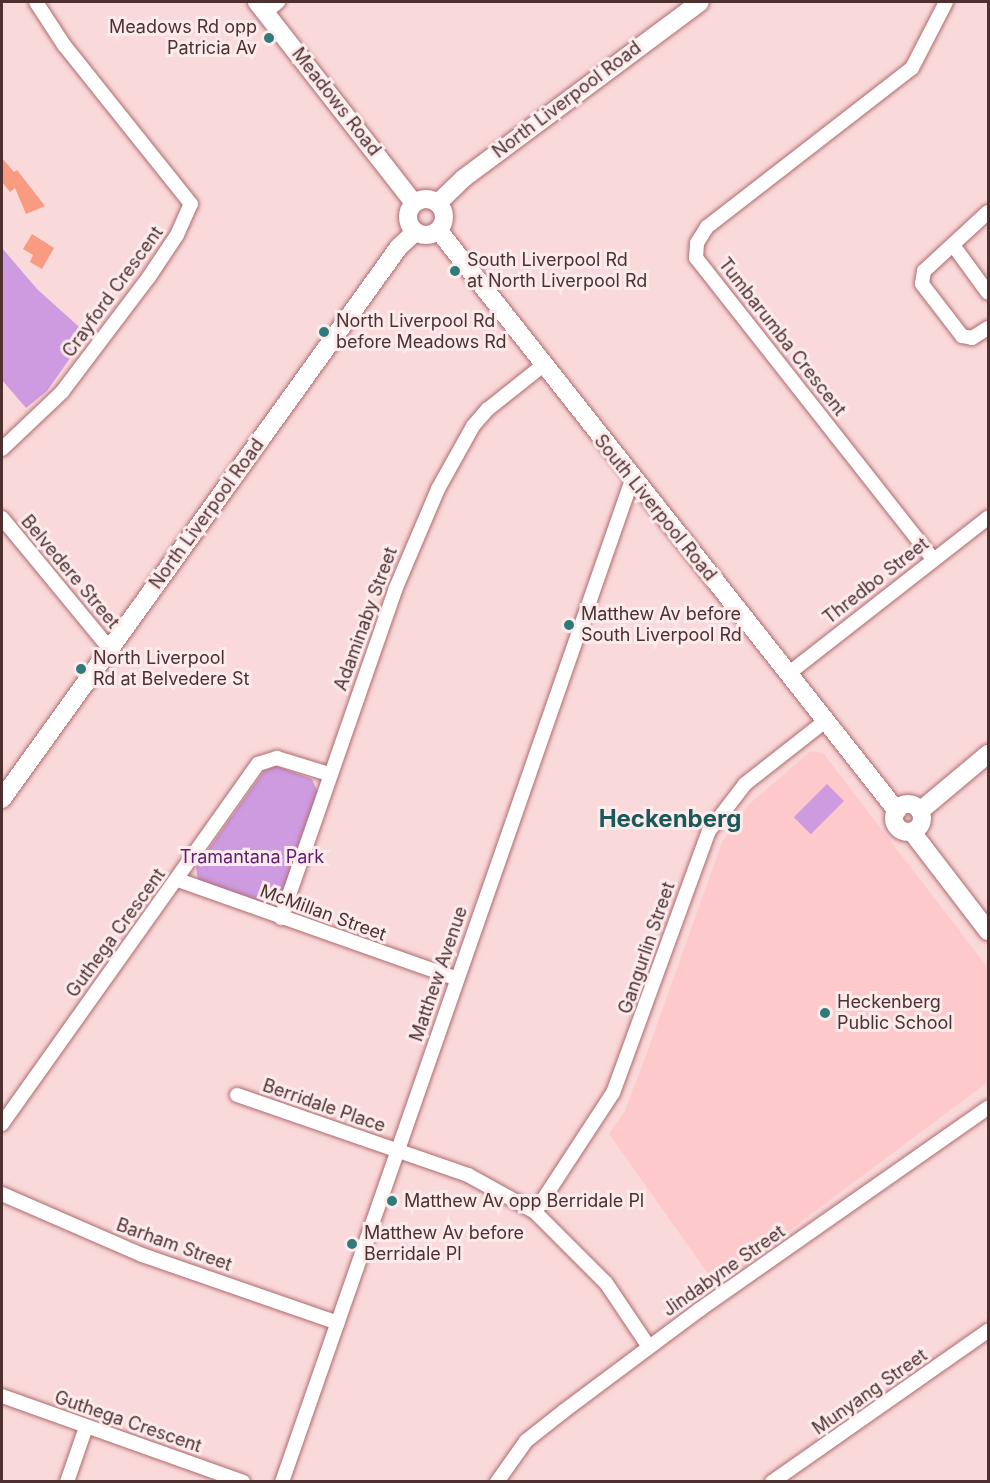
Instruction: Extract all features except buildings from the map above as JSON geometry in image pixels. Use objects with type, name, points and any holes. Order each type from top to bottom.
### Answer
[{"type":"main road","name":"North Liverpool Road","points":[[438,203],[464,178],[700,2]]},
{"type":"main road","name":"Meadows Road","points":[[267,5],[414,203]]},
{"type":"main road","points":[[426,198],[438,203],[445,216],[439,231],[427,236],[415,232],[408,216],[414,203],[426,198]]},
{"type":"main road","name":"South Liverpool Road","points":[[439,231],[632,480],[897,811]]},
{"type":"main road","name":"North Liverpool Road","points":[[2,799],[399,246],[415,232]]},
{"type":"main road","points":[[920,811],[988,754]]},
{"type":"main road","points":[[920,811],[910,805],[897,811],[894,819],[898,828],[912,832],[988,931]]},
{"type":"main road","points":[[912,832],[920,825],[920,811]]},
{"type":"street","name":"Crayford Crescent","points":[[2,449],[62,392],[149,277],[177,235],[191,204],[64,45],[36,2]]},
{"type":"street","name":"Tumbarumba Crescent","points":[[933,559],[696,258],[696,251],[707,227],[912,68],[946,2]]},
{"type":"street","points":[[988,212],[924,271],[922,284],[962,336],[972,339],[988,328]]},
{"type":"street","points":[[953,245],[988,293]]},
{"type":"street","name":"Adaminaby Street","points":[[281,918],[329,774],[411,548],[443,479],[473,426],[542,366]]},
{"type":"street","name":"Matthew Avenue","points":[[282,1482],[632,480]]},
{"type":"street","name":"Belvedere Street","points":[[2,518],[110,649]]},
{"type":"street","name":"Thredbo Street","points":[[788,674],[988,518]]},
{"type":"street","name":"Gangurlin Street","points":[[535,1212],[606,1107],[709,831],[745,784],[824,722]]},
{"type":"street","name":"Guthega Crescent","points":[[2,1124],[178,880],[258,764],[277,758],[329,774]]},
{"type":"street","name":"McMillan Street","points":[[178,880],[457,979]]},
{"type":"street","name":"Berridale Place","points":[[237,1095],[468,1175],[535,1212],[606,1283],[649,1347]]},
{"type":"street","name":"Jindabyne Street","points":[[497,1482],[526,1441],[649,1347],[988,1108]]},
{"type":"street","name":"Barham Street","points":[[2,1194],[142,1255],[338,1323]]},
{"type":"street","name":"Munyang Street","points":[[772,1482],[988,1332]]},
{"type":"street","name":"Guthega Crescent","points":[[2,1396],[243,1482]]},
{"type":"street","points":[[67,1482],[86,1427]]},
{"type":"shaded area","name":"Heckenberg Public School","points":[[811,751],[823,753],[988,968],[988,1082],[716,1285],[609,1134],[624,1113],[722,842],[748,805]]},
{"type":"green space","points":[[2,248],[37,289],[87,334],[47,391],[26,408],[2,380]]},
{"type":"green space","name":"Tramantana Park","points":[[276,766],[312,779],[318,793],[282,898],[275,904],[263,905],[198,880],[196,867],[264,771]]},
{"type":"green space","points":[[827,784],[844,801],[811,834],[794,817]]},
{"type":"place","name":"Meadows Rd opp Patricia Av","points":[[269,38]]},
{"type":"place","name":"South Liverpool Rd at North Liverpool Rd","points":[[455,271]]},
{"type":"place","name":"North Liverpool Rd before Meadows Rd","points":[[324,332]]},
{"type":"place","name":"Matthew Av before South Liverpool Rd","points":[[569,625]]},
{"type":"place","name":"North Liverpool Rd at Belvedere St","points":[[81,669]]},
{"type":"place","name":"Heckenberg Public School","points":[[825,1013]]},
{"type":"place","name":"Matthew Av opp Berridale Pl","points":[[392,1201]]},
{"type":"place","name":"Matthew Av before Berridale Pl","points":[[352,1244]]},
{"type":"district","name":"Heckenberg","points":[[670,819]]}]
